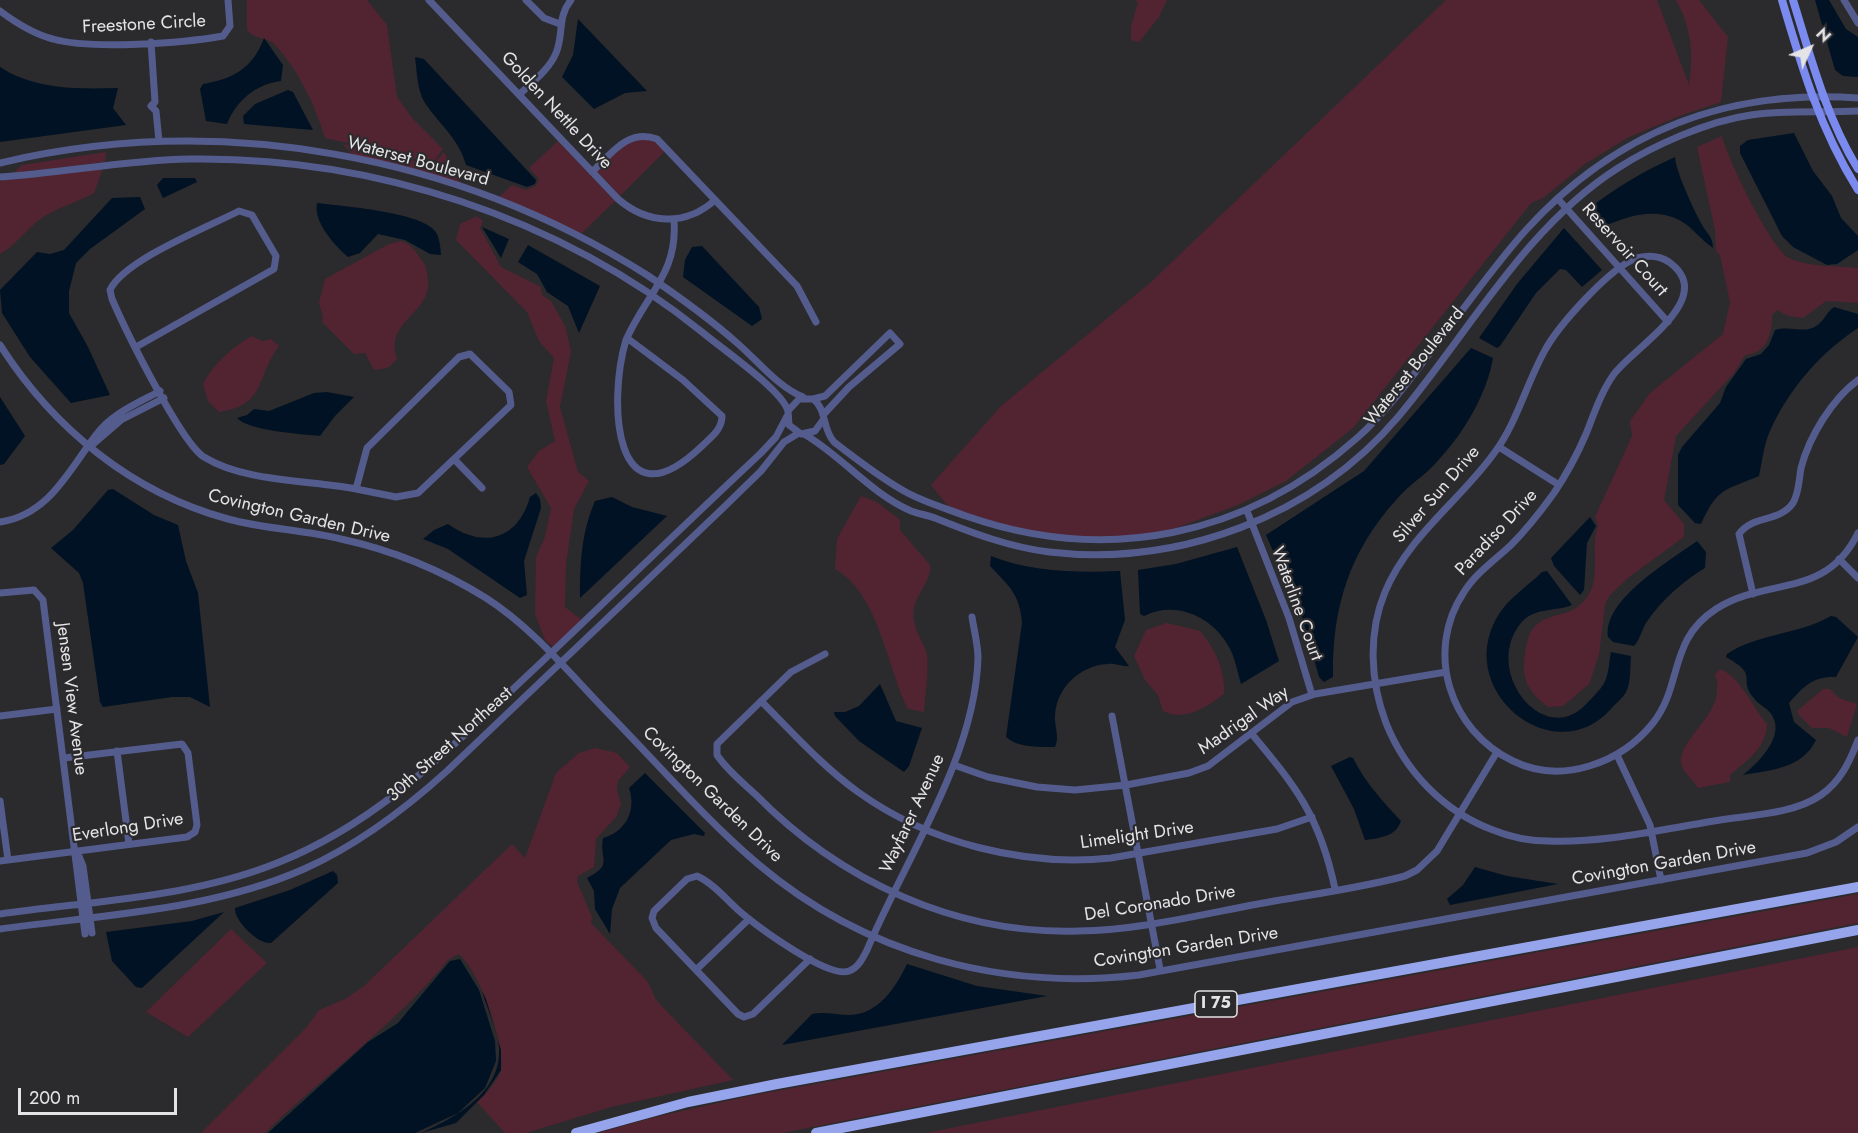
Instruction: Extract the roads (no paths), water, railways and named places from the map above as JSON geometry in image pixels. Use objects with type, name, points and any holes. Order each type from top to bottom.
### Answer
[{"type":"highway","name":"I 75","points":[[576,1133],[688,1102],[789,1082],[1858,887]]},
{"type":"highway","points":[[816,1133],[1858,930]]},
{"type":"main road","points":[[1782,0],[1810,96],[1858,190]]},
{"type":"main road","points":[[1793,0],[1823,95],[1858,169]]},
{"type":"street","name":"Freestone Circle","points":[[0,11],[34,32],[72,43],[151,42],[223,36],[230,26],[228,0]]},
{"type":"street","name":"Golden Nettle Drive","points":[[429,0],[592,172],[632,210],[652,218],[674,220]]},
{"type":"street","points":[[526,0],[544,18],[560,24]]},
{"type":"street","points":[[519,95],[553,59],[559,45],[560,24],[571,0]]},
{"type":"street","points":[[1844,0],[1858,22]]},
{"type":"street","points":[[151,42],[155,102],[159,106],[156,111],[159,141]]},
{"type":"street","name":"Waterset Boulevard","points":[[823,418],[834,442],[905,492],[952,511],[1019,532],[1078,540],[1136,539],[1170,534],[1247,512],[1313,474],[1359,437],[1390,403],[1526,230],[1558,199],[1617,152],[1685,118],[1753,101],[1823,95],[1858,98]]},
{"type":"street","name":"Waterset Boulevard","points":[[801,433],[870,486],[908,510],[972,534],[1015,545],[1089,555],[1130,554],[1190,544],[1252,523],[1286,507],[1326,483],[1385,431],[1532,244],[1566,208],[1616,169],[1647,151],[1750,115],[1858,111]]},
{"type":"street","points":[[592,172],[628,139],[647,136],[662,144],[797,286],[816,322]]},
{"type":"street","name":"Waterset Boulevard","points":[[0,163],[102,146],[159,141],[244,142],[289,146],[372,162],[432,177],[503,201],[615,256],[658,283],[722,330],[782,384],[809,398]]},
{"type":"street","name":"Waterset Boulevard","points":[[0,177],[115,163],[190,159],[279,163],[355,174],[422,190],[500,216],[560,242],[650,295],[692,324],[778,394],[787,413]]},
{"type":"street","name":"Reservoir Court","points":[[1558,199],[1668,322]]},
{"type":"street","points":[[627,338],[683,380],[722,416],[720,429],[687,460],[668,472],[652,473],[635,466],[626,454],[621,442],[616,411],[617,378],[627,338],[672,257],[674,220],[701,211],[715,200]]},
{"type":"street","points":[[136,347],[274,269],[276,255],[252,215],[239,211],[123,273],[111,291],[112,299],[136,347],[164,398],[179,430],[195,450],[216,463],[277,478],[356,489],[386,496],[408,496],[426,488],[508,409],[512,401],[509,392],[470,354],[459,357],[367,448],[356,489]]},
{"type":"street","name":"Paradiso Drive","points":[[1621,269],[1635,259],[1645,257],[1664,259],[1673,266],[1683,282],[1684,297],[1676,314],[1629,356],[1611,377],[1584,439],[1559,485],[1516,540],[1464,591],[1450,618],[1446,638],[1446,672],[1449,690],[1463,719],[1497,752],[1524,766],[1548,770],[1588,767],[1617,754],[1641,738],[1659,716],[1680,652],[1698,623],[1720,606],[1753,594],[1822,575],[1839,560],[1858,533]]},
{"type":"street","name":"Silver Sun Drive","points":[[1621,269],[1577,308],[1546,348],[1499,447],[1473,482],[1416,539],[1397,568],[1383,597],[1375,628],[1376,685],[1381,710],[1402,755],[1428,788],[1459,813],[1493,830],[1542,842],[1593,840],[1652,832],[1805,804],[1835,783],[1850,762],[1858,740]]},
{"type":"street","points":[[890,333],[900,344],[849,387],[815,431],[801,433],[789,425],[787,413],[796,400],[809,398],[825,396],[890,333]]},
{"type":"street","name":"Covington Garden Drive","points":[[0,345],[17,372],[39,398],[90,447],[133,479],[198,509],[258,526],[339,538],[418,562],[486,598],[508,614],[550,654],[758,864],[805,899],[873,936],[897,947],[949,964],[1017,976],[1105,978],[1807,853],[1836,842],[1858,827]]},
{"type":"street","points":[[1753,594],[1740,534],[1749,524],[1785,513],[1794,501],[1802,466],[1811,443],[1828,412],[1858,380]]},
{"type":"street","points":[[90,447],[95,435],[112,419],[160,391]]},
{"type":"street","points":[[0,522],[24,516],[42,505],[90,447],[121,420],[164,398]]},
{"type":"street","points":[[809,398],[820,406],[823,418]]},
{"type":"street","name":"30th Street Northeast","points":[[0,914],[184,889],[225,880],[275,864],[336,836],[367,817],[411,783],[550,654],[765,448],[776,437],[787,413]]},
{"type":"street","name":"30th Street Northeast","points":[[0,929],[194,902],[232,894],[304,869],[339,851],[410,805],[761,471],[784,442],[801,433]]},
{"type":"street","points":[[1499,447],[1559,485]]},
{"type":"street","points":[[455,460],[482,488]]},
{"type":"street","name":"Waterline Court","points":[[1247,512],[1289,618],[1312,695]]},
{"type":"street","points":[[1839,560],[1858,578]]},
{"type":"street","name":"Jensen View Avenue","points":[[0,593],[34,590],[42,596],[76,851]]},
{"type":"street","name":"Wayfarer Avenue","points":[[810,959],[747,1017],[738,1014],[652,924],[654,911],[687,879],[697,876],[749,919],[810,959],[834,971],[850,971],[862,958],[954,765],[969,719],[978,657],[972,617]]},
{"type":"street","name":"Del Coronado Drive","points":[[825,654],[791,672],[761,700],[717,744],[717,755],[796,834],[838,864],[893,893],[961,917],[1012,927],[1078,931],[1150,924],[1384,882],[1418,870],[1437,851],[1497,752]]},
{"type":"street","name":"Madrigal Way","points":[[954,765],[988,777],[1037,787],[1075,790],[1126,786],[1189,773],[1208,766],[1292,702],[1312,695],[1446,672]]},
{"type":"street","name":"Limelight Drive","points":[[761,700],[846,783],[885,810],[954,840],[1024,856],[1085,861],[1138,854],[1277,829],[1312,817]]},
{"type":"street","points":[[0,716],[57,709]]},
{"type":"street","points":[[1112,716],[1160,969]]},
{"type":"street","points":[[1251,733],[1301,795],[1328,859],[1335,890]]},
{"type":"street","name":"Everlong Drive","points":[[4,861],[188,837],[195,832],[197,825],[188,753],[184,746],[177,743],[64,758]]},
{"type":"street","points":[[117,751],[129,844]]},
{"type":"street","points":[[1617,754],[1643,804],[1652,832],[1661,880]]},
{"type":"street","points":[[0,801],[4,861]]},
{"type":"street","points":[[76,851],[83,866],[88,902],[86,917],[88,933]]},
{"type":"street","points":[[76,851],[80,903],[86,917]]},
{"type":"street","points":[[696,970],[749,919]]},
{"type":"water","points":[[1815,0],[1829,0],[1846,29],[1858,37],[1858,77],[1843,76],[1835,70]]},
{"type":"water","points":[[578,19],[647,91],[625,93],[594,109],[562,77],[573,55]]},
{"type":"water","points":[[264,38],[283,65],[281,81],[263,86],[248,95],[241,101],[227,124],[206,121],[200,89],[203,84],[224,79],[241,70],[254,57]]},
{"type":"water","points":[[415,57],[424,59],[536,180],[535,184],[527,187],[466,165],[459,147],[422,98]]},
{"type":"water","points":[[0,67],[13,75],[42,84],[72,88],[118,88],[113,108],[126,125],[0,142]]},
{"type":"water","points":[[288,90],[293,92],[313,130],[244,124],[243,116],[255,104]]},
{"type":"water","points":[[1794,133],[1813,171],[1832,196],[1841,218],[1858,236],[1858,250],[1837,264],[1827,265],[1793,247],[1782,236],[1740,153],[1740,146],[1748,140]]},
{"type":"water","points":[[1675,157],[1685,190],[1701,223],[1711,237],[1713,248],[1681,221],[1662,214],[1622,219],[1603,227],[1587,210],[1630,180]]},
{"type":"water","points":[[163,178],[195,178],[197,182],[163,198],[157,185]]},
{"type":"water","points":[[140,197],[145,209],[90,249],[76,263],[69,291],[69,313],[110,395],[71,403],[30,357],[2,313],[0,290],[37,252],[50,254],[64,250],[112,198]]},
{"type":"water","points":[[317,203],[395,214],[424,223],[437,234],[441,255],[430,254],[405,240],[378,234],[360,253],[348,257],[331,240],[322,226],[318,218]]},
{"type":"water","points":[[482,227],[509,239],[501,258]]},
{"type":"water","points":[[1564,228],[1602,270],[1582,287],[1566,270],[1560,269],[1536,293],[1500,346],[1497,348],[1479,338],[1517,284]]},
{"type":"water","points":[[528,245],[600,286],[579,333],[568,306],[547,292],[537,274],[518,262]]},
{"type":"water","points":[[702,246],[759,307],[762,319],[752,326],[683,277],[685,260],[692,247]]},
{"type":"water","points":[[1834,307],[1858,314],[1858,328],[1819,360],[1786,401],[1768,436],[1759,476],[1723,492],[1712,503],[1701,524],[1695,523],[1678,505],[1678,455],[1682,447],[1720,403],[1726,387],[1746,359],[1761,354],[1769,345],[1775,330],[1809,329],[1821,322]]},
{"type":"water","points":[[1471,348],[1493,358],[1478,403],[1461,432],[1441,458],[1400,496],[1366,540],[1346,582],[1336,628],[1333,677],[1324,682],[1319,677],[1302,617],[1266,535],[1364,471]]},
{"type":"water","points":[[327,392],[354,397],[335,416],[320,436],[264,429],[237,418],[247,415],[254,409],[269,411],[314,393]]},
{"type":"water","points":[[0,397],[25,436],[4,464],[0,465]]},
{"type":"water","points":[[113,489],[154,515],[178,525],[186,561],[198,593],[210,707],[190,697],[172,697],[103,707],[100,702],[83,583],[79,573],[51,548],[73,530],[108,490]]},
{"type":"water","points":[[536,493],[540,499],[541,508],[524,561],[527,595],[520,598],[448,549],[423,539],[434,530],[448,524],[461,532],[474,536],[486,538],[498,536],[517,523],[530,497]]},
{"type":"water","points":[[612,497],[632,507],[667,516],[580,598],[582,549],[590,513],[595,501]]},
{"type":"water","points":[[1590,517],[1596,526],[1587,543],[1584,590],[1580,595],[1554,566],[1551,558]]},
{"type":"water","points":[[1697,541],[1706,552],[1705,568],[1681,585],[1660,605],[1646,623],[1634,646],[1613,642],[1608,637],[1609,623],[1627,595],[1640,582]]},
{"type":"water","points":[[1237,547],[1266,620],[1279,661],[1241,684],[1232,653],[1217,630],[1207,622],[1183,611],[1157,611],[1144,616],[1140,614],[1138,570],[1176,564]]},
{"type":"water","points":[[991,556],[1022,565],[1055,570],[1120,571],[1125,620],[1115,647],[1129,666],[1110,664],[1097,666],[1079,674],[1065,687],[1057,705],[1055,747],[1023,745],[1006,737],[1022,623],[1016,597],[990,566]]},
{"type":"water","points":[[1547,571],[1572,605],[1532,614],[1521,623],[1511,642],[1509,663],[1514,682],[1524,700],[1538,712],[1555,718],[1572,715],[1603,685],[1611,652],[1631,656],[1629,684],[1621,699],[1588,726],[1563,732],[1538,727],[1516,714],[1498,694],[1488,670],[1488,643],[1499,614],[1519,592],[1542,572]]},
{"type":"water","points":[[1831,616],[1836,617],[1858,637],[1836,677],[1815,680],[1789,703],[1794,722],[1816,740],[1810,750],[1794,762],[1774,769],[1743,775],[1767,750],[1775,733],[1775,725],[1771,714],[1755,700],[1749,691],[1746,673],[1726,657],[1727,654],[1752,642],[1805,627]]},
{"type":"water","points":[[880,684],[896,721],[922,728],[909,766],[904,772],[859,741],[835,716],[834,712],[845,712],[859,706]]},
{"type":"water","points":[[1350,757],[1353,758],[1374,791],[1401,821],[1391,834],[1365,840],[1354,809],[1331,766]]},
{"type":"water","points":[[645,773],[705,833],[704,836],[694,834],[671,840],[620,888],[612,909],[610,934],[595,909],[594,891],[587,878],[603,865],[603,838],[623,826],[630,812],[629,788]]},
{"type":"water","points":[[1475,867],[1507,876],[1558,884],[1450,905],[1447,899],[1463,885]]},
{"type":"water","points":[[333,871],[337,875],[338,883],[271,943],[260,940],[248,931],[236,913],[235,908],[290,890]]},
{"type":"water","points":[[224,912],[142,988],[136,987],[112,961],[106,932],[192,921]]},
{"type":"water","points":[[460,959],[479,990],[495,1041],[496,1061],[485,1088],[458,1113],[415,1133],[268,1133],[368,1042],[398,1023],[450,961]]},
{"type":"water","points":[[907,964],[977,986],[1047,996],[782,1045],[812,1014],[850,1015],[870,1010],[892,990]]},
{"type":"water","points":[[482,991],[486,999],[494,1027],[484,997]]},
{"type":"water","points":[[498,1041],[501,1050],[501,1070],[484,1095],[456,1123],[421,1133],[450,1118],[477,1099],[495,1073],[499,1058]]}]
